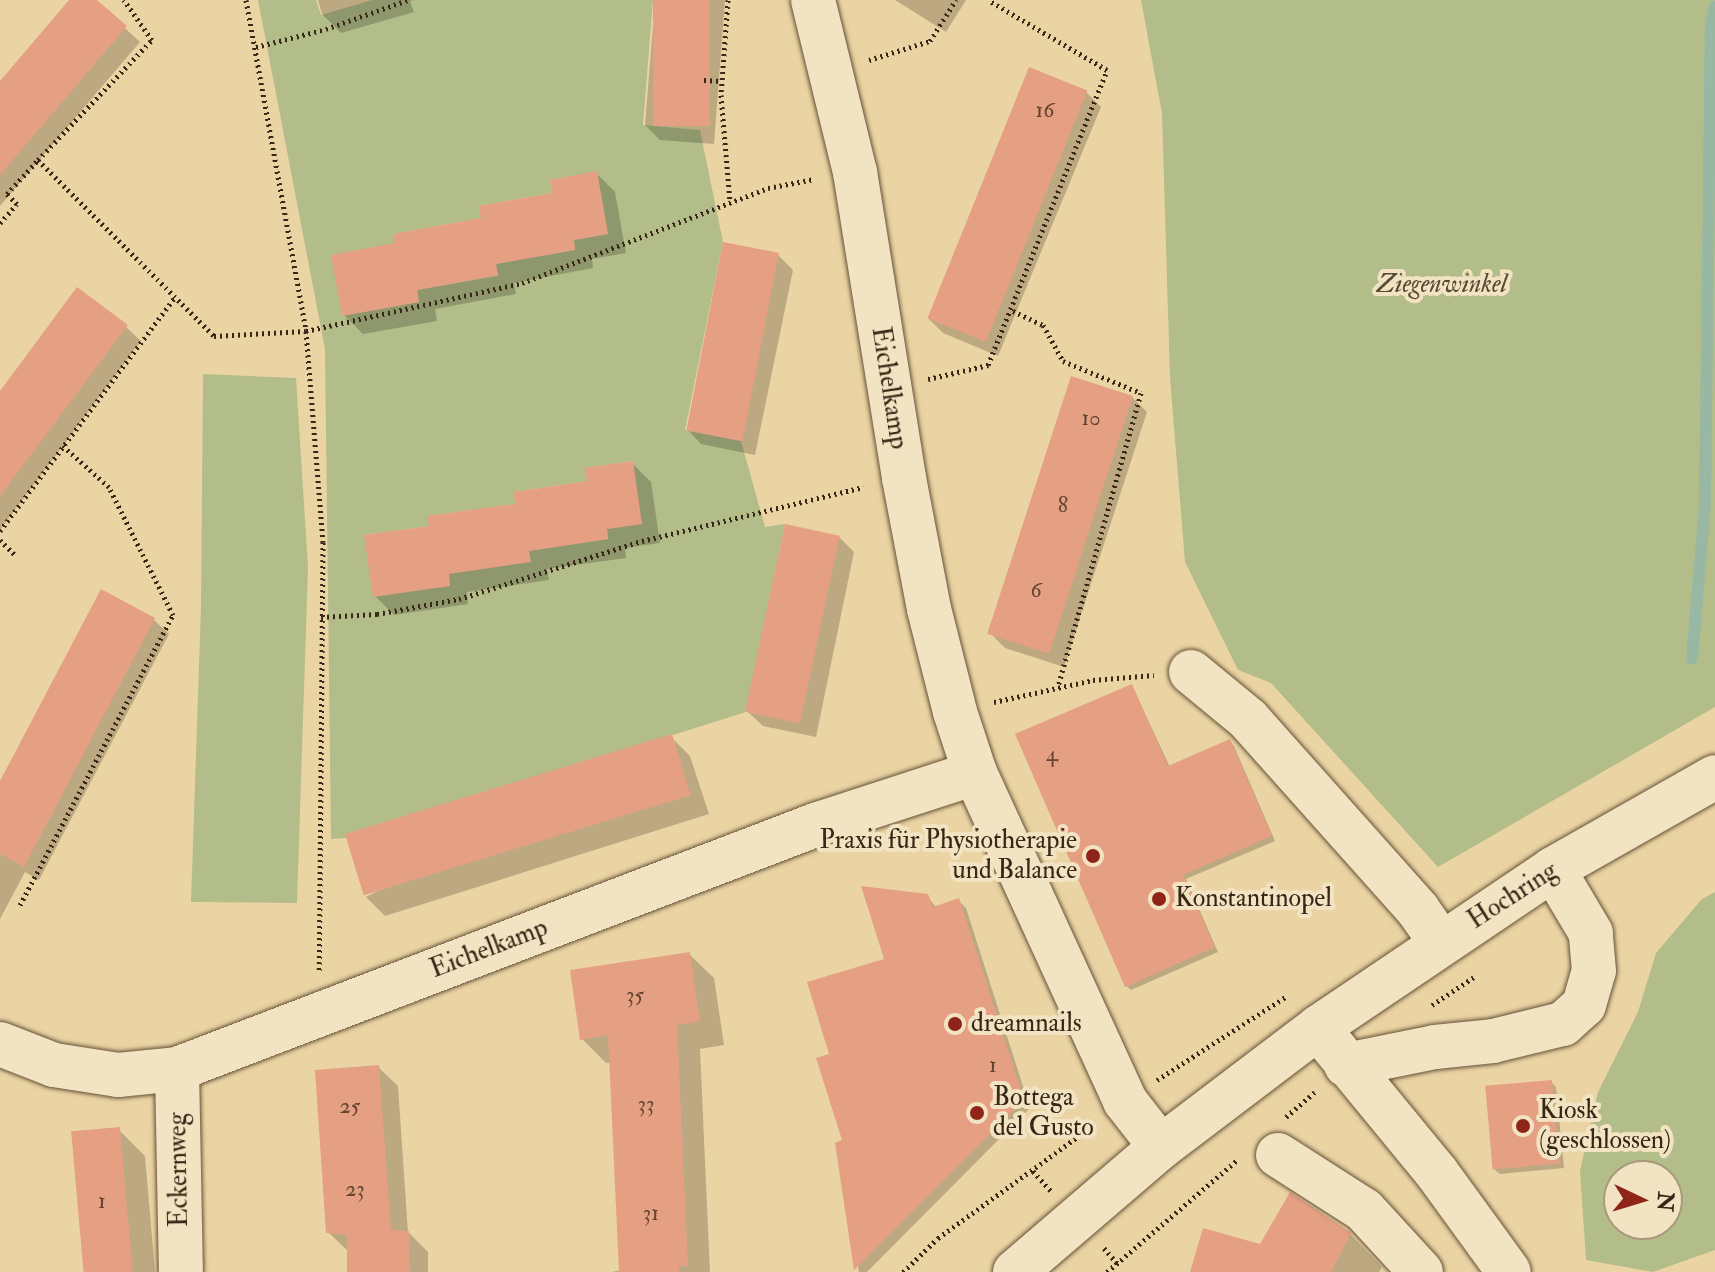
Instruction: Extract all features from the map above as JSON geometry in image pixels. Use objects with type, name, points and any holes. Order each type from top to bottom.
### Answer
[{"type":"street","name":"Eichelkamp","points":[[813,0],[855,172],[904,478],[929,609],[955,712],[975,773],[1125,1101],[1161,1147]]},
{"type":"street","points":[[1191,672],[1248,719],[1418,910],[1440,942]]},
{"type":"street","name":"Eichelkamp","points":[[0,1044],[54,1065],[105,1073],[177,1069],[818,824],[975,773]]},
{"type":"street","name":"Hochring","points":[[1017,1272],[1161,1147],[1319,1027],[1440,942],[1553,869],[1715,777]]},
{"type":"street","points":[[1346,1065],[1435,1047],[1493,1041],[1563,1024],[1584,1005],[1594,971],[1591,933],[1553,869]]},
{"type":"street","points":[[1319,1027],[1346,1065],[1437,1173],[1508,1272]]},
{"type":"street","name":"Eckernweg","points":[[177,1069],[181,1272]]},
{"type":"street","points":[[1278,1155],[1364,1210],[1421,1272]]},
{"type":"path","points":[[0,223],[17,204],[7,194],[152,40],[124,0]]},
{"type":"path","points":[[246,0],[306,331],[323,542],[318,1016]]},
{"type":"path","points":[[256,47],[326,29],[408,0]]},
{"type":"path","points":[[728,0],[722,81],[730,203]]},
{"type":"path","points":[[830,72],[930,41],[956,0]]},
{"type":"path","points":[[888,389],[988,365],[1013,311],[1107,70],[988,0]]},
{"type":"path","points":[[704,80],[722,81]]},
{"type":"path","points":[[38,160],[214,336],[306,331],[522,283],[768,188],[855,172]]},
{"type":"path","points":[[0,531],[175,297]]},
{"type":"path","points":[[1013,311],[1043,325],[1063,361],[1141,393],[1058,687]]},
{"type":"path","points":[[20,905],[173,615],[109,487],[63,446]]},
{"type":"path","points":[[321,617],[377,614],[459,599],[642,541],[904,478]]},
{"type":"path","points":[[0,540],[15,555]]},
{"type":"path","points":[[955,712],[1093,680],[1191,672]]},
{"type":"green space","points":[[258,0],[316,0],[321,15],[372,0],[653,0],[643,125],[700,130],[723,242],[685,430],[741,441],[765,527],[785,524],[746,712],[346,838],[331,839],[325,349]],"holes":[[[597,172],[608,234],[574,240],[575,250],[496,264],[498,276],[417,290],[419,302],[342,316],[395,243],[394,234],[481,218],[479,206],[552,193],[550,180]],[[633,461],[641,524],[607,529],[608,539],[529,551],[449,574],[450,586],[364,535],[429,526],[428,516],[515,504],[514,492],[587,481],[586,468]]]},
{"type":"green space","name":"Ziegenwinkel","points":[[1141,0],[1715,0],[1715,707],[1438,867],[1271,683],[1238,670],[1185,562],[1170,378],[1162,114]]},
{"type":"green space","points":[[203,374],[296,378],[308,567],[297,903],[191,902],[201,606]]},
{"type":"green space","points":[[1715,892],[1715,1250],[1653,1272],[1586,1260],[1580,1171],[1598,1092],[1638,1012],[1656,953],[1702,899]]},
{"type":"building","points":[[69,0],[97,0],[127,26],[0,175],[0,81]]},
{"type":"building","points":[[653,0],[710,0],[710,126],[653,126]]},
{"type":"building","points":[[1029,67],[1087,91],[986,342],[927,318]]},
{"type":"building","points":[[597,171],[608,234],[574,240],[575,250],[496,264],[498,275],[417,290],[419,302],[342,316],[331,255],[395,243],[393,234],[481,218],[479,206],[552,193],[550,180]]},
{"type":"building","points":[[723,242],[779,253],[742,441],[686,430]]},
{"type":"building","points":[[77,287],[128,325],[0,496],[0,391]]},
{"type":"building","points":[[1071,376],[1133,396],[1049,654],[987,634]]},
{"type":"building","points":[[633,461],[642,524],[607,529],[608,539],[529,551],[531,562],[449,574],[450,586],[373,597],[364,535],[429,526],[427,516],[515,504],[514,492],[587,481],[585,468]]},
{"type":"building","points":[[785,524],[840,536],[800,723],[745,712]]},
{"type":"building","points":[[101,589],[155,618],[24,867],[0,854],[0,781]]},
{"type":"building","points":[[1132,684],[1168,766],[1230,739],[1272,836],[1183,875],[1215,947],[1125,987],[1015,734]]},
{"type":"building","points":[[672,734],[691,795],[364,895],[345,834]]},
{"type":"building","points":[[861,886],[928,894],[933,907],[959,898],[1024,1100],[854,1270],[835,1143],[842,1140],[816,1058],[829,1054],[807,982],[884,959]]},
{"type":"building","points":[[690,952],[700,1021],[677,1025],[688,1266],[679,1266],[679,1272],[619,1272],[608,1035],[580,1040],[570,970]]},
{"type":"building","points":[[379,1065],[391,1230],[409,1231],[410,1272],[347,1272],[347,1235],[326,1233],[315,1070]]},
{"type":"building","name":"Kiosk (geschlossen)","points":[[1552,1080],[1559,1164],[1493,1170],[1485,1086]]},
{"type":"building","points":[[120,1127],[133,1271],[83,1272],[71,1131]]},
{"type":"building","points":[[1290,1192],[1351,1233],[1331,1272],[1190,1272],[1203,1228],[1260,1244]]},
{"type":"waterway","points":[[1692,659],[1705,504],[1711,24],[1715,6]]},
{"type":"place","name":"Praxis für Physiotherapie und Balance","points":[[1093,856]]},
{"type":"place","name":"Konstantinopel","points":[[1159,899]]},
{"type":"place","name":"dreamnails","points":[[955,1024]]},
{"type":"place","name":"Bottega del Gusto","points":[[977,1113]]},
{"type":"place","name":"Kiosk (geschlossen)","points":[[1523,1126]]}]
